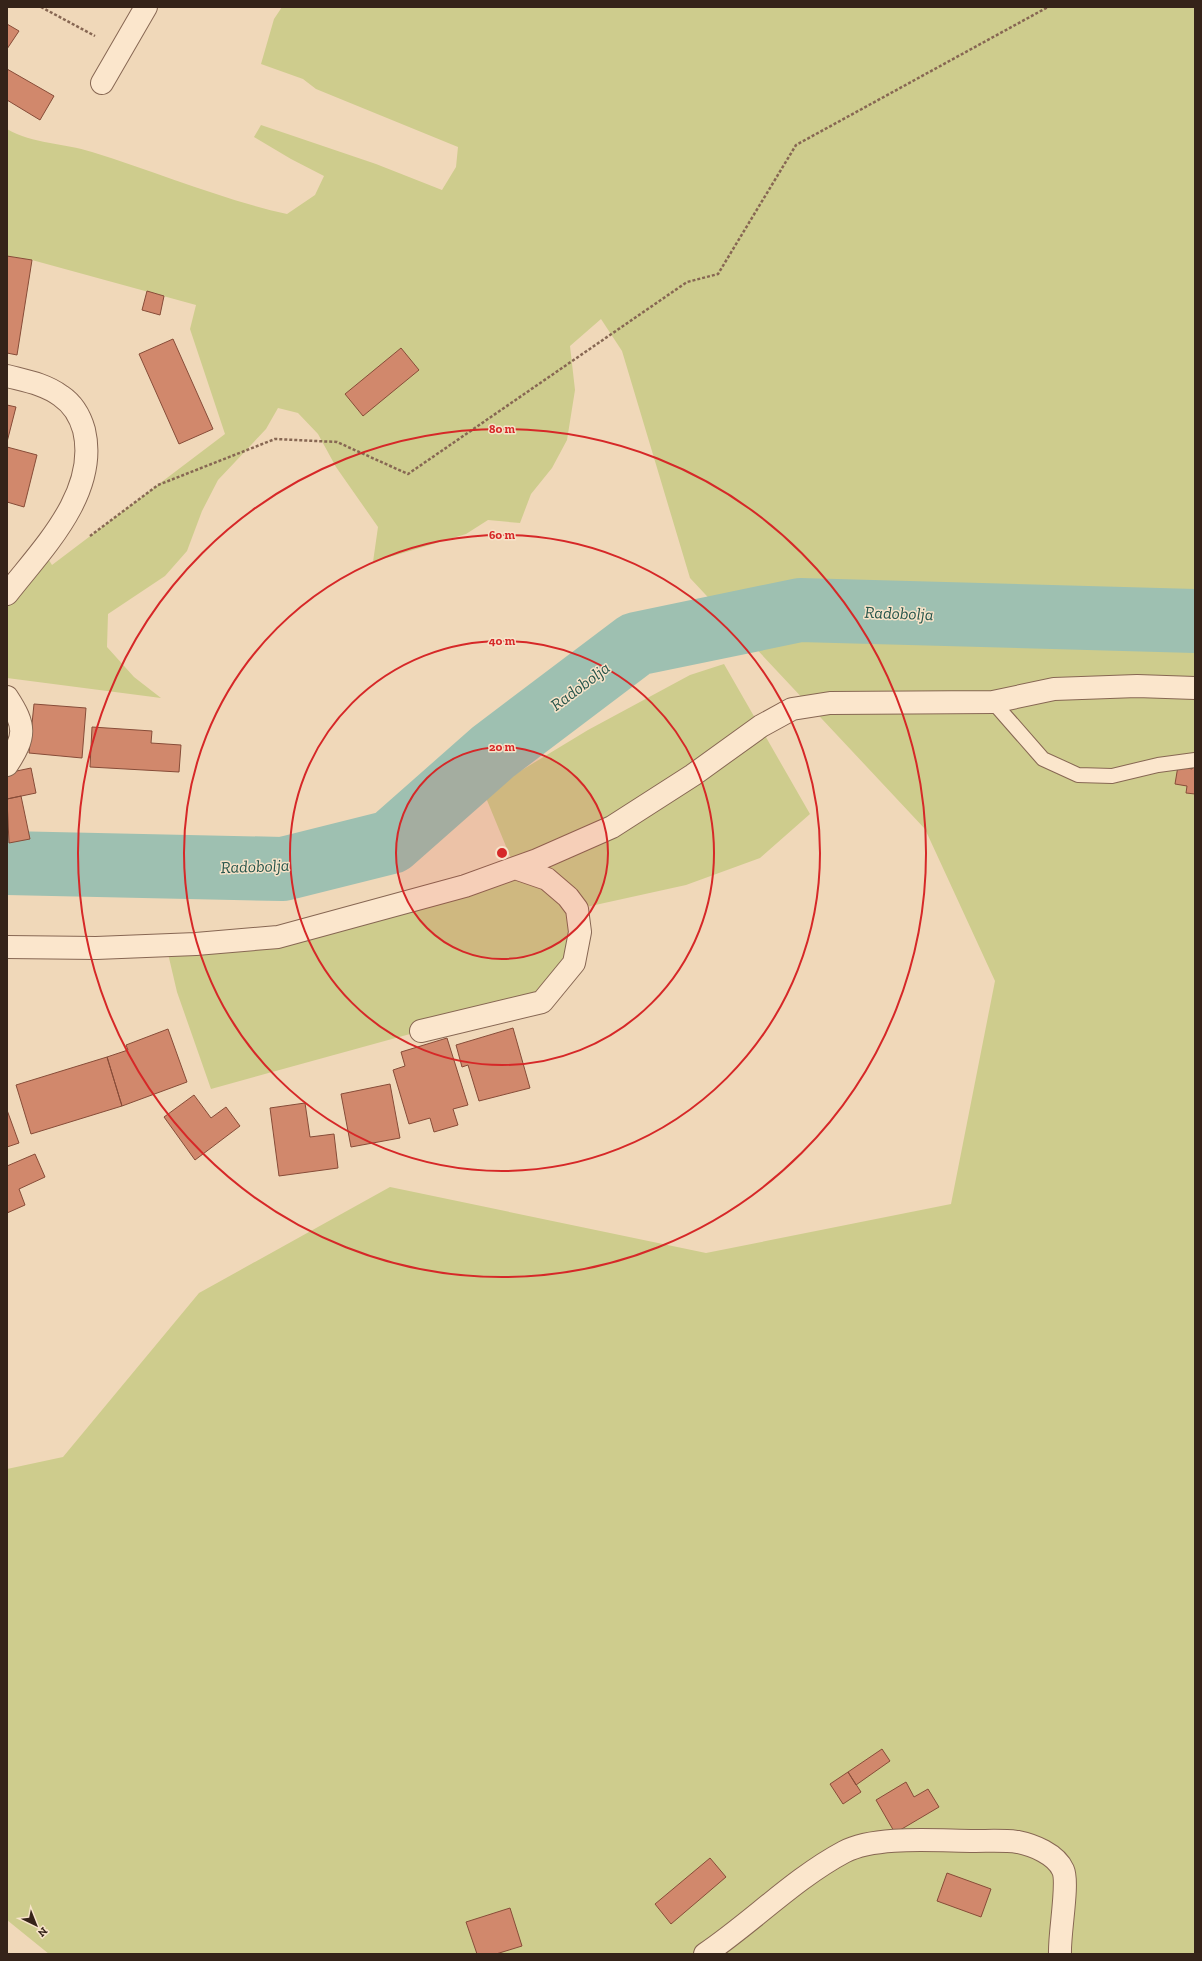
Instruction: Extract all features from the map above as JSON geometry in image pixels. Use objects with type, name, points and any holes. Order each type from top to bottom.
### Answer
[{"type":"street","points":[[102,83],[146,7]]},
{"type":"street","points":[[7,376],[44,386],[62,396],[77,411],[88,446],[83,481],[66,516],[7,594]]},
{"type":"street","points":[[7,947],[96,948],[196,944],[278,937],[465,886],[537,860],[612,827],[693,775],[761,726],[792,709],[830,703],[993,702],[1054,689],[1137,686],[1195,688]]},
{"type":"street","points":[[7,697],[15,709],[23,730],[18,749],[7,765]]},
{"type":"street","points":[[422,1031],[542,1002],[574,963],[580,932],[577,909],[568,897],[547,879],[515,868]]},
{"type":"street","points":[[705,1954],[816,1869],[845,1851],[872,1843],[910,1840],[1018,1842],[1039,1849],[1055,1859],[1063,1870],[1065,1881],[1060,1954]]},
{"type":"lane","points":[[993,702],[1043,759],[1078,775],[1112,776],[1158,765],[1195,760]]},
{"type":"path","points":[[41,7],[122,50]]},
{"type":"path","points":[[85,539],[158,485],[275,439],[337,442],[408,474],[687,282],[718,274],[796,145],[1048,7]]},
{"type":"shaded area","points":[[282,7],[1195,7],[1195,1954],[49,1954],[7,1920],[7,1469],[63,1457],[199,1293],[390,1187],[706,1253],[951,1204],[995,981],[925,829],[690,578],[622,351],[601,319],[570,346],[575,390],[567,440],[552,468],[531,494],[520,523],[488,520],[466,534],[373,562],[378,527],[336,467],[318,434],[298,413],[278,408],[266,429],[218,480],[202,511],[187,551],[165,576],[108,614],[107,647],[134,677],[161,698],[7,678],[7,594],[42,549],[52,565],[225,434],[190,329],[196,305],[32,260],[7,256],[7,129],[27,138],[92,152],[237,201],[287,214],[315,195],[324,176],[291,159],[254,137],[261,125],[376,164],[442,190],[456,167],[458,147],[316,89],[303,79],[261,64],[274,19]]},
{"type":"shaded area","points":[[724,664],[810,814],[760,858],[686,885],[577,909],[580,932],[554,989],[421,1031],[211,1089],[177,992],[166,945],[278,937],[515,868],[484,793],[588,730],[690,675]]},
{"type":"building","points":[[7,24],[19,31],[7,49]]},
{"type":"building","points":[[7,69],[54,96],[40,120],[7,100]]},
{"type":"building","points":[[7,256],[32,260],[17,355],[7,353]]},
{"type":"building","points":[[147,291],[164,296],[160,315],[142,310]]},
{"type":"building","points":[[173,339],[213,429],[179,444],[139,354]]},
{"type":"building","points":[[401,348],[419,370],[363,416],[345,394]]},
{"type":"building","points":[[7,405],[16,407],[7,442]]},
{"type":"building","points":[[7,447],[37,455],[24,507],[7,502]]},
{"type":"building","points":[[34,704],[86,708],[82,758],[29,753]]},
{"type":"building","points":[[92,727],[152,731],[151,743],[181,745],[179,772],[90,767]]},
{"type":"building","points":[[1193,765],[1195,765],[1195,794],[1186,793],[1187,786],[1175,784],[1178,766],[1192,769]]},
{"type":"building","points":[[31,768],[36,793],[7,799],[7,773]]},
{"type":"building","points":[[21,796],[30,839],[9,843],[7,799]]},
{"type":"building","points":[[513,1028],[530,1088],[479,1101],[468,1065],[462,1067],[456,1045]]},
{"type":"building","points":[[168,1029],[187,1082],[122,1106],[107,1057],[128,1050],[126,1045]]},
{"type":"building","points":[[447,1038],[468,1105],[453,1109],[458,1125],[434,1132],[430,1118],[409,1124],[393,1070],[405,1066],[401,1052]]},
{"type":"building","points":[[107,1057],[122,1106],[31,1134],[16,1085]]},
{"type":"building","points":[[390,1084],[400,1138],[351,1147],[341,1094]]},
{"type":"building","points":[[194,1095],[211,1118],[226,1107],[240,1126],[195,1160],[164,1117]]},
{"type":"building","points":[[305,1103],[310,1137],[334,1134],[338,1168],[279,1176],[270,1108]]},
{"type":"building","points":[[7,1110],[19,1143],[7,1147]]},
{"type":"building","points":[[35,1154],[45,1177],[19,1189],[25,1205],[7,1213],[7,1166]]},
{"type":"building","points":[[882,1749],[890,1761],[856,1785],[848,1772]]},
{"type":"building","points":[[848,1772],[861,1792],[843,1804],[830,1784]]},
{"type":"building","points":[[906,1782],[914,1797],[928,1789],[939,1807],[895,1833],[876,1800]]},
{"type":"building","points":[[710,1858],[726,1877],[671,1924],[655,1904]]},
{"type":"building","points":[[947,1873],[991,1889],[981,1917],[937,1901]]},
{"type":"building","points":[[510,1908],[522,1946],[496,1954],[477,1954],[466,1922]]},
{"type":"waterway","name":"Radobolja","points":[[7,863],[283,869],[391,842],[493,752],[636,644],[800,610],[1195,621]]}]
